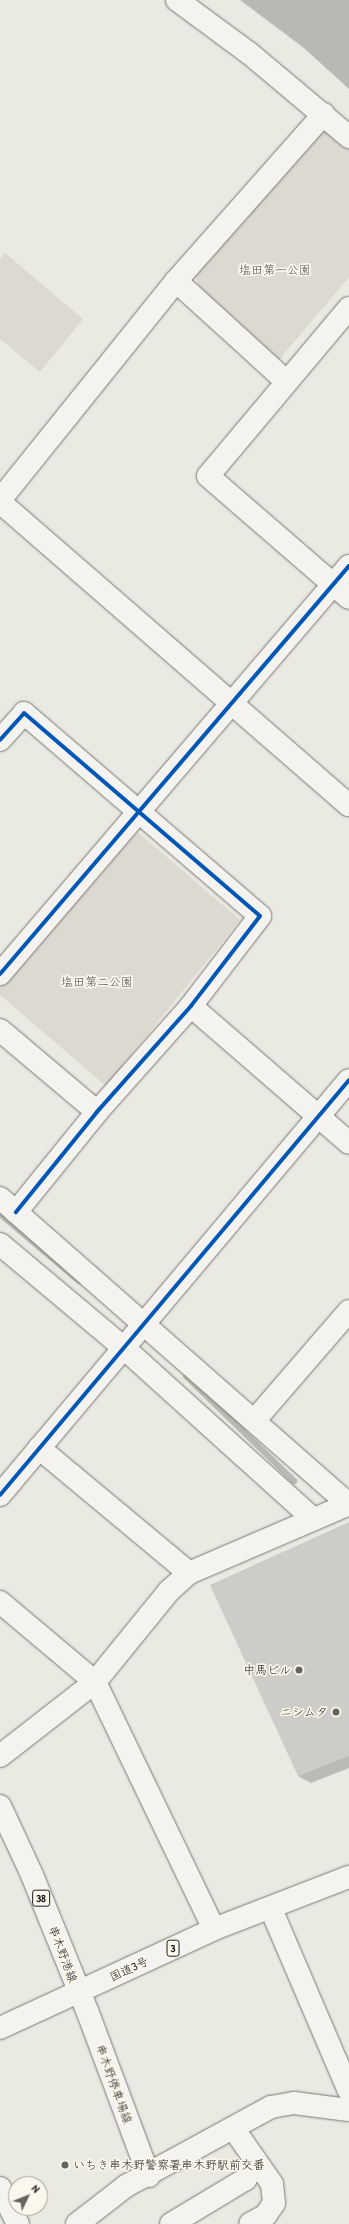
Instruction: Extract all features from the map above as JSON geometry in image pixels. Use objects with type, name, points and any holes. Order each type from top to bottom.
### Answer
[{"type":"main road","points":[[177,0],[324,114],[349,137]]},
{"type":"main road","points":[[324,114],[176,281],[0,501],[230,703],[349,805]]},
{"type":"main road","points":[[176,281],[286,381]]},
{"type":"main road","points":[[341,591],[208,476],[286,381],[345,320]]},
{"type":"main road","points":[[0,974],[230,703],[341,591],[349,566]]},
{"type":"main road","points":[[0,740],[24,713],[139,810],[260,916],[191,1006],[97,1112],[16,1212]]},
{"type":"main road","points":[[191,1006],[349,1143]]},
{"type":"main road","points":[[0,1030],[97,1112]]},
{"type":"main road","points":[[0,1494],[349,1080]]},
{"type":"main road","points":[[0,1198],[145,1322],[254,1421],[349,1504],[312,1518],[189,1573],[169,1591],[95,1682],[0,1756]]},
{"type":"main road","points":[[0,1244],[124,1348],[312,1518]]},
{"type":"main road","points":[[254,1421],[349,1311]]},
{"type":"main road","points":[[39,1448],[189,1573]]},
{"type":"main road","points":[[0,1602],[95,1682],[214,1929]]},
{"type":"main road","name":"串木野港線","points":[[0,1806],[32,1875],[78,1993]]},
{"type":"main road","name":"国道3号","points":[[0,2028],[214,1929],[271,1909],[349,1877]]},
{"type":"main road","points":[[271,1909],[349,2091]]},
{"type":"main road","name":"串木野停車場線","points":[[78,1993],[149,2176]]},
{"type":"main road","points":[[77,2224],[126,2186],[149,2176],[271,2107],[294,2103],[349,2110]]},
{"type":"main road","points":[[233,2128],[272,2184],[274,2202],[266,2214],[250,2224]]},
{"type":"main road","points":[[171,2224],[246,2178],[254,2159]]},
{"type":"main road","points":[[0,2188],[18,2224]]},
{"type":"green space","name":"塩田第一公園","points":[[324,123],[349,146],[349,277],[278,361],[201,291],[193,270]]},
{"type":"green space","points":[[5,253],[83,319],[40,372],[0,339],[0,259]]},
{"type":"green space","name":"塩田第二公園","points":[[133,828],[240,920],[106,1086],[0,995],[0,984]]},
{"type":"shaded area","points":[[240,0],[349,0],[349,89],[304,48]]},
{"type":"building","name":"中馬ビル","points":[[349,1522],[349,1756],[298,1776],[210,1585]]},
{"type":"waterway","points":[[0,1214],[79,1281]]},
{"type":"waterway","points":[[186,1376],[294,1481]]},
{"type":"cycle path","points":[[0,974],[349,566]]},
{"type":"cycle path","points":[[0,740],[24,713],[260,916],[191,1006],[97,1112],[16,1212]]},
{"type":"cycle path","points":[[0,1495],[349,1080]]},
{"type":"place","name":"中馬ビル","points":[[299,1670]]},
{"type":"place","name":"ニシムタ","points":[[336,1712]]},
{"type":"place","name":"いちき串木野警察署串木野駅前交番","points":[[65,2165]]}]
